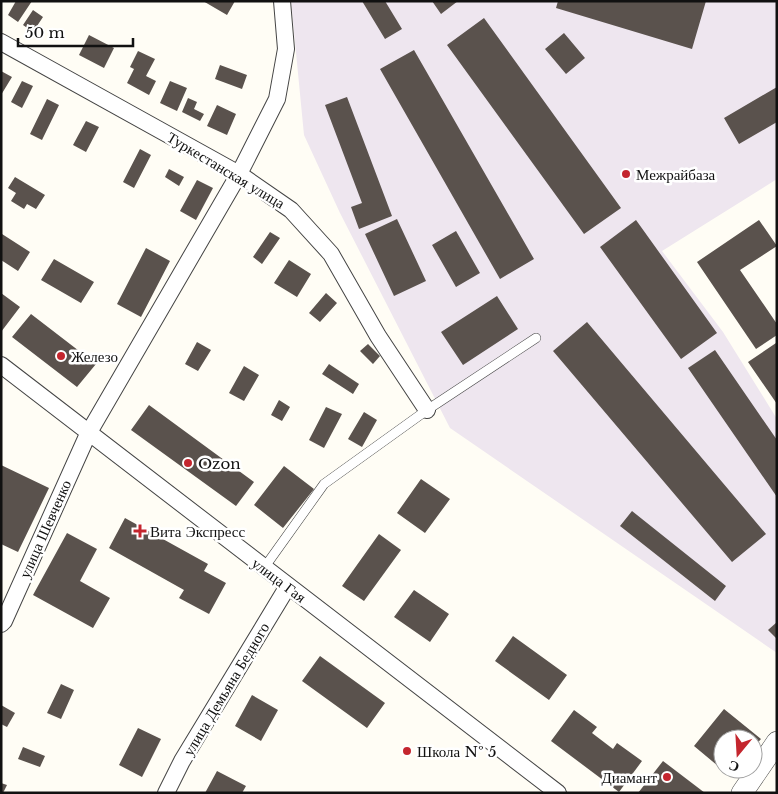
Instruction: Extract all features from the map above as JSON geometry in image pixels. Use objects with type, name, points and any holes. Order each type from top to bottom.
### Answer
[{"type":"street","name":"улица Шевченко","points":[[1,624],[88,434],[239,174],[277,99],[286,49],[282,1]]},
{"type":"street","name":"Туркестанская улица","points":[[1,42],[239,174],[292,210],[331,254],[378,336],[426,410]]},
{"type":"street","name":"улица Гая","points":[[1,365],[88,434],[558,793]]},
{"type":"street","name":"улица Демьяна Бедного","points":[[166,793],[182,761],[288,586]]},
{"type":"street","points":[[742,793],[777,742]]},
{"type":"lane","points":[[264,568],[324,484],[426,410],[536,338]]},
{"type":"shaded area","points":[[291,1],[777,1],[777,179],[662,251],[723,332],[777,419],[777,653],[450,428],[340,213],[304,135]]},
{"type":"building","points":[[16,1],[32,1],[18,22],[8,15]]},
{"type":"building","points":[[203,1],[235,1],[227,15]]},
{"type":"building","points":[[362,1],[385,1],[402,29],[385,39]]},
{"type":"building","points":[[432,1],[458,1],[441,14]]},
{"type":"building","points":[[558,1],[706,1],[692,49],[556,8]]},
{"type":"building","points":[[33,10],[43,17],[33,32],[23,25]]},
{"type":"building","points":[[484,18],[621,208],[584,234],[447,45]]},
{"type":"building","points":[[564,33],[585,58],[566,74],[545,49]]},
{"type":"building","points":[[89,35],[114,48],[104,68],[79,55]]},
{"type":"building","points":[[414,50],[534,259],[500,279],[380,69]]},
{"type":"building","points":[[138,51],[155,59],[146,76],[156,81],[149,95],[127,83],[134,69],[130,67]]},
{"type":"building","points":[[220,65],[247,75],[242,89],[215,79]]},
{"type":"building","points":[[1,71],[12,77],[1,95]]},
{"type":"building","points":[[22,81],[33,86],[22,108],[11,102]]},
{"type":"building","points":[[170,81],[187,88],[177,111],[160,103]]},
{"type":"building","points":[[777,87],[777,122],[739,144],[724,118]]},
{"type":"building","points":[[347,97],[392,216],[359,229],[351,207],[362,203],[325,105]]},
{"type":"building","points":[[188,98],[197,102],[194,109],[204,114],[200,121],[182,112]]},
{"type":"building","points":[[47,99],[59,105],[42,140],[30,134]]},
{"type":"building","points":[[217,105],[236,114],[227,135],[207,126]]},
{"type":"building","points":[[86,121],[99,127],[86,152],[73,145]]},
{"type":"building","points":[[140,149],[151,155],[134,188],[123,182]]},
{"type":"building","points":[[169,169],[184,177],[179,186],[165,177]]},
{"type":"building","points":[[15,177],[45,195],[36,209],[27,204],[24,209],[11,201],[16,193],[8,188]]},
{"type":"building","points":[[197,180],[213,188],[196,220],[180,211]]},
{"type":"building","points":[[397,219],[426,281],[394,296],[365,234]]},
{"type":"building","points":[[636,220],[717,333],[681,359],[600,247]]},
{"type":"building","points":[[759,220],[777,246],[740,270],[777,324],[777,335],[756,349],[697,262]]},
{"type":"building","points":[[456,231],[480,273],[456,287],[432,245]]},
{"type":"building","points":[[270,232],[280,238],[262,264],[253,257]]},
{"type":"building","points":[[2,234],[30,252],[18,271],[1,260]]},
{"type":"building","points":[[146,248],[170,261],[141,317],[117,304]]},
{"type":"building","points":[[54,259],[94,282],[81,303],[41,280]]},
{"type":"building","points":[[289,260],[311,274],[297,297],[274,283]]},
{"type":"building","points":[[1,293],[20,307],[1,332]]},
{"type":"building","points":[[326,293],[337,303],[320,322],[309,313]]},
{"type":"building","points":[[497,296],[518,329],[463,365],[441,332]]},
{"type":"building","points":[[31,314],[96,364],[77,387],[12,337]]},
{"type":"building","points":[[587,322],[766,534],[732,562],[553,351]]},
{"type":"building","points":[[197,342],[211,350],[198,371],[185,364]]},
{"type":"building","points":[[776,343],[777,345],[777,404],[748,362]]},
{"type":"building","points":[[368,344],[380,356],[373,364],[360,351]]},
{"type":"building","points":[[715,350],[777,440],[777,497],[688,368]]},
{"type":"building","points":[[329,364],[359,384],[353,394],[322,374]]},
{"type":"building","points":[[244,366],[259,375],[244,401],[229,393]]},
{"type":"building","points":[[279,400],[290,407],[282,421],[271,415]]},
{"type":"building","points":[[149,405],[254,482],[236,506],[131,430]]},
{"type":"building","points":[[326,407],[342,414],[324,448],[309,440]]},
{"type":"building","points":[[364,412],[377,420],[362,447],[348,439]]},
{"type":"building","points":[[1,465],[49,488],[18,552],[1,544]]},
{"type":"building","points":[[284,466],[314,489],[283,528],[254,505]]},
{"type":"building","points":[[421,479],[450,499],[425,533],[397,513]]},
{"type":"building","points":[[632,511],[726,586],[715,601],[620,526]]},
{"type":"building","points":[[125,518],[208,564],[204,571],[226,583],[209,614],[179,598],[184,590],[109,548]]},
{"type":"building","points":[[67,533],[97,549],[80,581],[110,598],[93,628],[33,595]]},
{"type":"building","points":[[379,534],[401,550],[364,601],[342,586]]},
{"type":"building","points":[[414,590],[449,614],[430,642],[394,617]]},
{"type":"building","points":[[777,622],[777,639],[768,630]]},
{"type":"building","points":[[513,636],[567,675],[549,700],[495,661]]},
{"type":"building","points":[[320,656],[385,703],[367,728],[302,681]]},
{"type":"building","points":[[61,684],[74,690],[61,719],[47,713]]},
{"type":"building","points":[[252,695],[278,710],[261,741],[235,726]]},
{"type":"building","points":[[1,705],[15,713],[7,727],[1,724]]},
{"type":"building","points":[[724,709],[749,729],[713,729],[713,762],[694,746]]},
{"type":"building","points":[[574,710],[597,727],[592,733],[613,749],[617,743],[642,761],[619,792],[551,741]]},
{"type":"building","points":[[138,728],[161,739],[142,777],[119,765]]},
{"type":"building","points":[[23,747],[45,756],[40,767],[18,759]]},
{"type":"building","name":"Диамант","points":[[663,761],[705,793],[638,793]]},
{"type":"building","points":[[217,771],[246,786],[242,793],[205,793]]},
{"type":"building","points":[[1,783],[7,785],[3,793],[1,793]]},
{"type":"place","name":"Межрайбаза","points":[[626,174]]},
{"type":"place","name":"Железо","points":[[61,356]]},
{"type":"place","name":"Ozon","points":[[188,463]]},
{"type":"place","name":"Вита Экспресс","points":[[140,531]]},
{"type":"place","name":"Школа № 5","points":[[407,751]]},
{"type":"place","name":"Диамант","points":[[667,777]]}]
